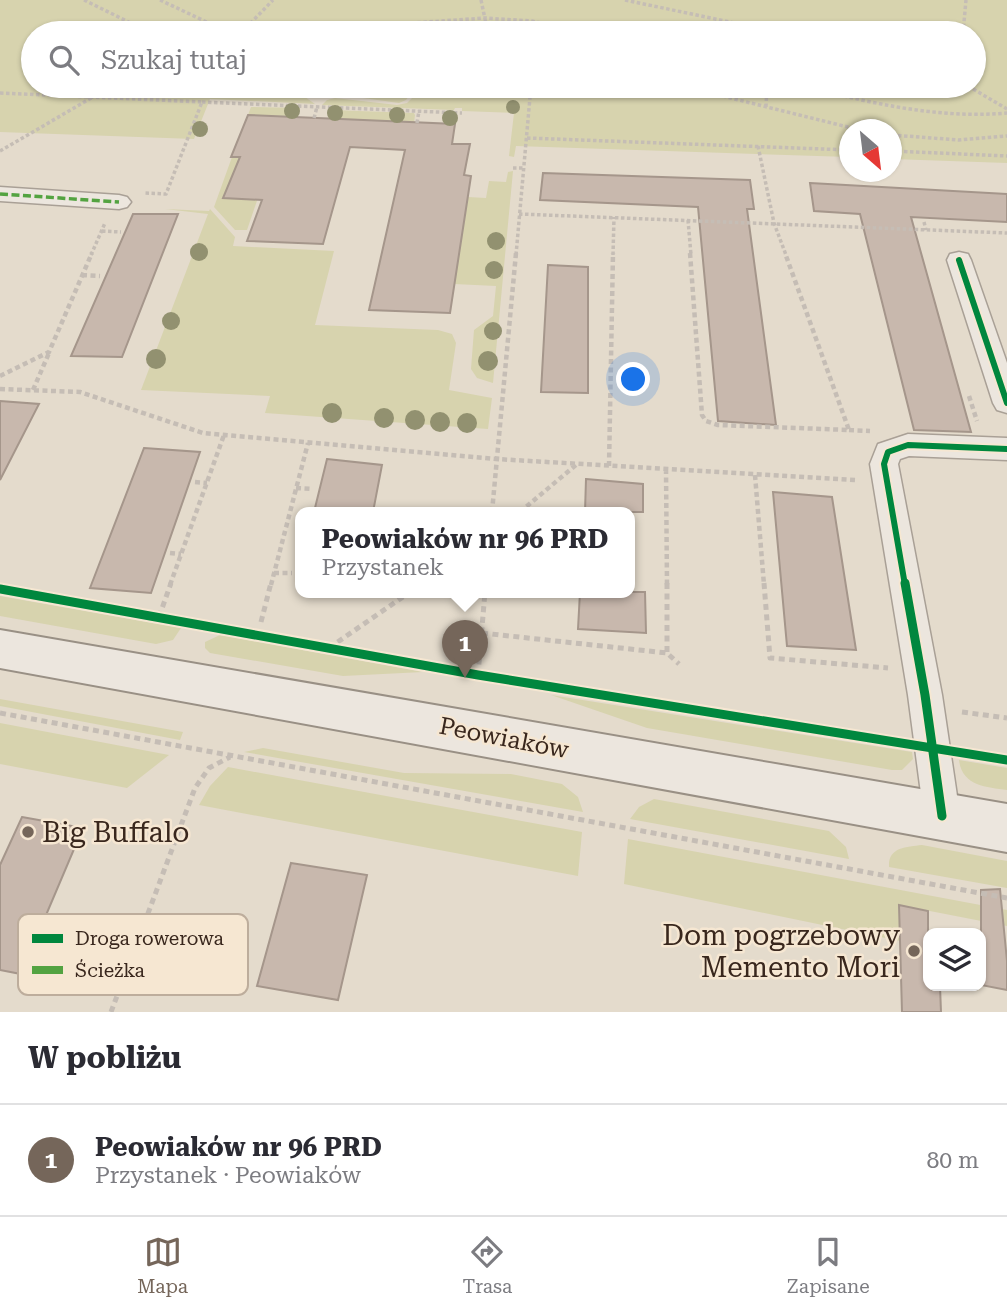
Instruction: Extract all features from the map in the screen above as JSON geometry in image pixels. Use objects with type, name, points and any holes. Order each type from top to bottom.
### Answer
[{"type":"main road","name":"Peowiaków","points":[[0,649],[1007,828]]},
{"type":"street","points":[[0,194],[113,211]]},
{"type":"street","points":[[959,260],[1007,404]]},
{"type":"street","points":[[942,816],[925,695],[886,482],[885,458],[888,452],[901,446],[1007,449]]},
{"type":"path","points":[[84,0],[127,21]]},
{"type":"path","points":[[160,0],[205,21]]},
{"type":"path","points":[[253,21],[273,0]]},
{"type":"path","points":[[481,0],[486,21]]},
{"type":"path","points":[[625,0],[720,21]]},
{"type":"path","points":[[964,21],[966,0]]},
{"type":"path","points":[[441,21],[485,18],[533,21]]},
{"type":"path","points":[[1,92],[21,93]]},
{"type":"path","points":[[0,150],[91,98]]},
{"type":"path","points":[[131,98],[462,113]]},
{"type":"path","points":[[492,507],[530,98]]},
{"type":"path","points":[[730,98],[839,125]]},
{"type":"path","points":[[766,98],[766,107]]},
{"type":"path","points":[[852,98],[889,107],[967,116],[1007,111]]},
{"type":"path","points":[[986,98],[1007,111]]},
{"type":"path","points":[[166,194],[202,102]]},
{"type":"path","points":[[314,118],[317,107]]},
{"type":"path","points":[[417,123],[419,111]]},
{"type":"path","points":[[902,136],[944,140],[1007,136]]},
{"type":"path","points":[[527,138],[839,150]]},
{"type":"path","points":[[758,146],[774,223],[849,430]]},
{"type":"path","points":[[902,152],[1007,156]]},
{"type":"path","points":[[513,168],[524,168]]},
{"type":"path","points":[[33,390],[82,275],[113,211]]},
{"type":"path","points":[[519,214],[1006,234]]},
{"type":"path","points":[[609,466],[614,217]]},
{"type":"path","points":[[688,220],[702,415],[706,421],[718,425],[875,431]]},
{"type":"path","points":[[845,220],[846,226]]},
{"type":"path","points":[[924,222],[926,230]]},
{"type":"path","points":[[1000,226],[1006,234]]},
{"type":"path","points":[[102,232],[121,232]]},
{"type":"path","points":[[82,275],[100,276]]},
{"type":"path","points":[[0,376],[49,352]]},
{"type":"path","points":[[967,386],[978,424]]},
{"type":"path","points":[[0,388],[80,392],[203,433],[496,459],[886,482]]},
{"type":"path","points":[[159,617],[224,435]]},
{"type":"path","points":[[261,622],[308,443]]},
{"type":"path","points":[[526,507],[578,464]]},
{"type":"path","points":[[666,469],[667,653]]},
{"type":"path","points":[[755,475],[770,658],[884,669],[895,662]]},
{"type":"path","points":[[195,482],[207,483]]},
{"type":"path","points":[[296,488],[312,489]]},
{"type":"path","points":[[170,553],[181,554]]},
{"type":"path","points":[[274,573],[292,573]]},
{"type":"path","points":[[329,648],[401,598]]},
{"type":"path","points":[[478,675],[485,598]]},
{"type":"path","points":[[482,633],[667,653],[679,664]]},
{"type":"path","points":[[0,713],[1007,898]]},
{"type":"path","points":[[148,914],[195,789],[209,768],[231,756]]},
{"type":"path","points":[[111,1012],[117,995]]},
{"type":"shaded area","points":[[0,0],[1007,0],[1007,163],[902,159],[902,119],[839,119],[839,157],[516,146],[514,157],[509,156],[514,113],[462,111],[462,108],[454,110],[322,105],[335,98],[397,105],[407,103],[412,98],[986,98],[986,21],[21,21],[21,98],[306,98],[315,104],[210,99],[194,139],[0,132]]},
{"type":"shaded area","points":[[363,98],[408,98],[399,103]]},
{"type":"shaded area","points":[[251,107],[300,108],[297,118],[248,115]]},
{"type":"shaded area","points":[[331,110],[415,115],[414,123],[328,119]]},
{"type":"shaded area","points":[[232,157],[248,157],[263,183],[247,230],[235,230],[214,207]]},
{"type":"shaded area","points":[[513,171],[493,383],[477,378],[471,369],[474,330],[493,316],[496,286],[454,284],[468,197],[486,198],[489,181],[506,182],[508,172]]},
{"type":"shaded area","points":[[165,209],[210,209],[235,237],[233,246],[334,251],[315,325],[438,330],[452,334],[456,343],[449,390],[492,398],[488,429],[265,413],[270,396],[141,390],[208,214]]},
{"type":"shaded area","points":[[0,596],[181,628],[173,640],[156,644],[0,616]]},
{"type":"shaded area","points":[[220,635],[423,672],[343,676],[210,653],[205,648],[205,642]]},
{"type":"shaded area","points":[[551,695],[912,752],[913,759],[902,770],[892,770],[647,728]]},
{"type":"shaded area","points":[[0,699],[183,732],[180,740],[0,706]]},
{"type":"shaded area","points":[[0,723],[169,755],[127,788],[0,764]]},
{"type":"shaded area","points":[[263,748],[404,773],[511,774],[562,784],[578,797],[583,812],[244,752]]},
{"type":"shaded area","points":[[959,760],[1007,768],[1007,790],[976,784],[965,775]]},
{"type":"shaded area","points":[[228,767],[582,832],[578,876],[199,805],[210,786]]},
{"type":"shaded area","points":[[654,799],[829,831],[846,847],[849,859],[630,819],[639,807]]},
{"type":"shaded area","points":[[628,839],[1007,910],[1007,926],[899,905],[900,941],[624,884]]},
{"type":"shaded area","points":[[922,845],[1007,861],[1007,888],[889,867],[891,855],[899,849]]},
{"type":"building","points":[[248,115],[455,124],[452,144],[470,144],[464,175],[471,176],[450,313],[369,310],[405,150],[350,147],[323,244],[247,241],[262,200],[223,198],[240,157],[231,157]]},
{"type":"building","points":[[543,173],[750,180],[754,209],[747,209],[776,425],[718,421],[698,207],[540,200]]},
{"type":"building","points":[[810,183],[1007,194],[1007,222],[911,217],[971,432],[914,430],[860,214],[814,211]]},
{"type":"building","points":[[133,214],[178,214],[122,357],[71,356]]},
{"type":"building","points":[[548,265],[588,267],[588,393],[541,392]]},
{"type":"building","points":[[0,401],[39,404],[0,480]]},
{"type":"building","points":[[144,448],[200,452],[151,593],[90,588]]},
{"type":"building","points":[[327,459],[382,465],[374,507],[315,507]]},
{"type":"building","points":[[586,479],[643,484],[643,512],[635,512],[635,507],[585,507]]},
{"type":"building","points":[[773,492],[832,497],[856,650],[787,646]]},
{"type":"building","points":[[635,592],[645,592],[646,633],[578,629],[580,598],[635,598]]},
{"type":"building","points":[[22,817],[83,828],[46,914],[18,914],[18,973],[0,970],[0,865]]},
{"type":"building","points":[[291,863],[367,875],[338,1000],[257,986]]},
{"type":"building","points":[[1000,889],[1007,990],[986,986],[986,928],[981,928],[981,890]]},
{"type":"building","points":[[899,905],[928,911],[928,928],[923,928],[923,991],[940,991],[941,1012],[902,1012]]},
{"type":"marked path","points":[[0,194],[119,202]]},
{"type":"cycle path","points":[[959,260],[1007,403]]},
{"type":"cycle path","points":[[942,816],[925,695],[884,464],[888,452],[908,445],[1007,449]]},
{"type":"cycle path","points":[[0,589],[478,675],[1007,760]]},
{"type":"place","name":"Peowiaków nr 96 PRD","points":[[465,678]]},
{"type":"place","name":"Big Buffalo","points":[[28,832]]},
{"type":"place","name":"Dom pogrzebowy Memento Mori","points":[[914,951]]}]
